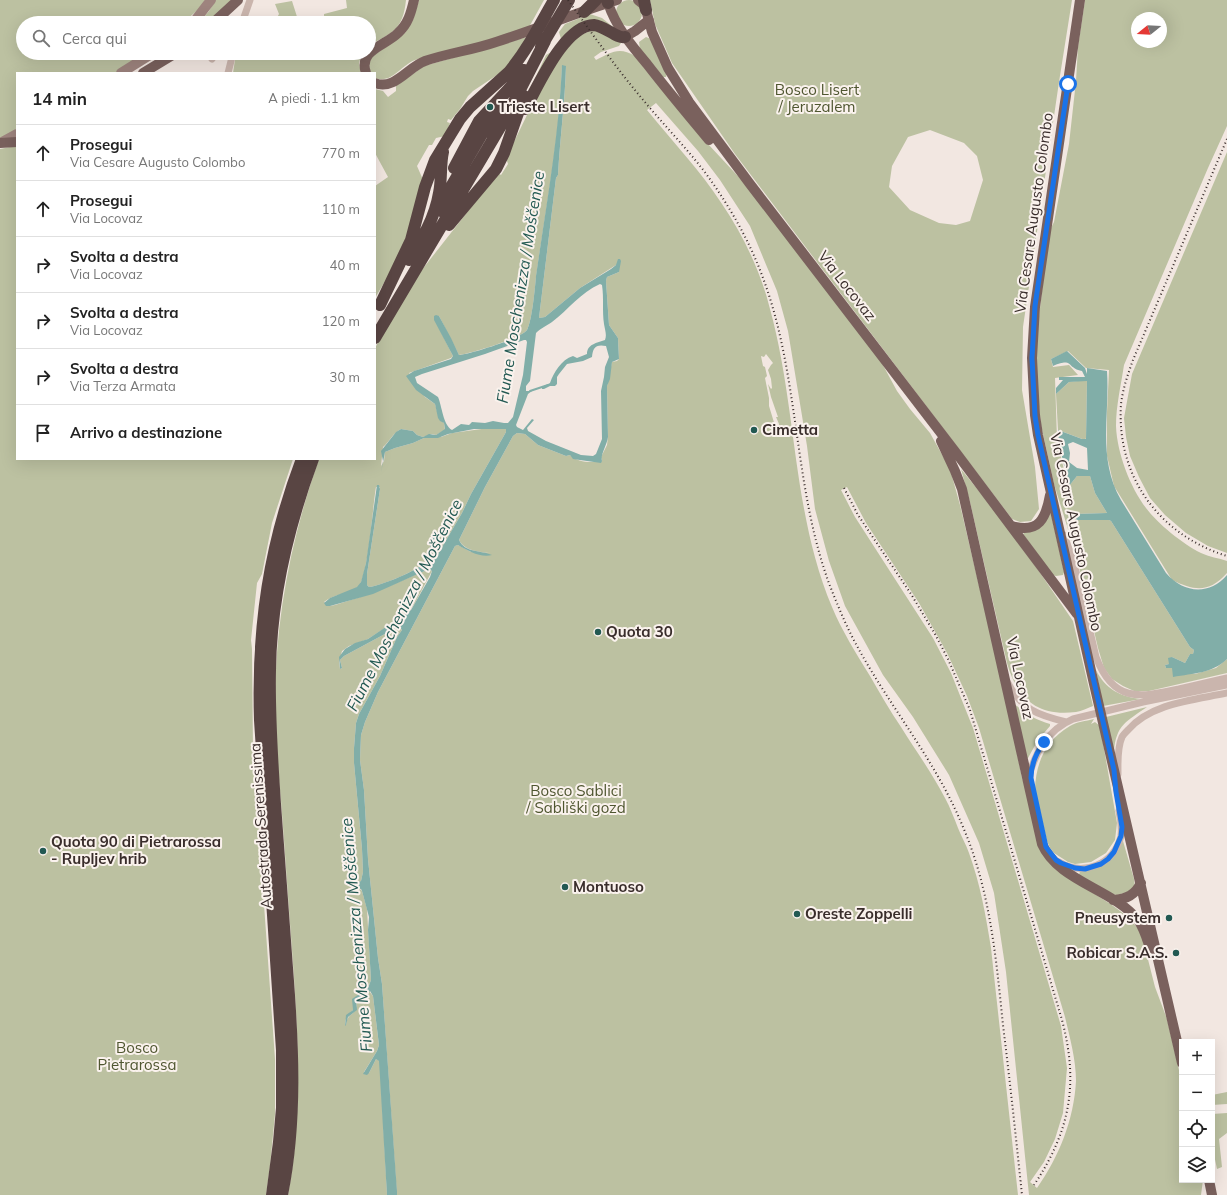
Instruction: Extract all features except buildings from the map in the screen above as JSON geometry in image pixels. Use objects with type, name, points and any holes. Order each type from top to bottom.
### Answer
[{"type":"highway","points":[[377,309],[420,225],[438,158],[445,142],[470,107],[512,69],[531,42],[554,0]]},
{"type":"highway","points":[[376,336],[505,119],[545,41],[570,0]]},
{"type":"highway","points":[[579,14],[607,1]]},
{"type":"highway","points":[[426,252],[481,179],[498,150],[521,118],[553,58],[569,38],[582,29],[592,25],[602,27],[620,37],[625,37]]},
{"type":"highway","points":[[426,252],[496,168],[504,153],[545,41]]},
{"type":"highway","points":[[426,252],[441,218],[448,181],[456,162],[479,121],[516,80],[545,41]]},
{"type":"highway","points":[[498,150],[545,41]]},
{"type":"highway","name":"Autostrada Serenissima","points":[[272,1195],[282,1108],[282,1065],[260,720],[259,668],[263,615],[274,550],[283,512],[302,460]]},
{"type":"highway","name":"Autostrada Serenissima","points":[[282,1195],[290,1143],[293,1109],[293,1058],[271,746],[270,669],[274,618],[285,552],[295,514],[313,460]]},
{"type":"main road","points":[[199,16],[211,0]]},
{"type":"main road","points":[[221,16],[238,0]]},
{"type":"main road","points":[[376,49],[399,33],[407,22],[414,0]]},
{"type":"main road","name":"Via Locovaz","points":[[638,0],[643,4],[646,10],[658,47],[668,68],[689,102],[1012,526],[1079,617]]},
{"type":"main road","name":"Via Cesare Augusto Colombo","points":[[1080,0],[1035,306],[1032,358],[1035,416],[1079,617],[1179,1050]]},
{"type":"main road","name":"Via Locovaz","points":[[607,1],[617,24],[625,37],[672,96],[750,184]]},
{"type":"main road","points":[[625,37],[635,31],[646,10]]},
{"type":"main road","points":[[376,82],[382,85],[390,84],[424,61],[523,34],[579,14],[592,11],[610,18],[617,24]]},
{"type":"main road","points":[[123,72],[142,60]]},
{"type":"main road","points":[[145,72],[164,60]]},
{"type":"main road","points":[[366,60],[364,64],[366,72]]},
{"type":"main road","points":[[1,142],[16,134]]},
{"type":"main road","points":[[1,142],[16,142]]},
{"type":"main road","name":"Via Locovaz","points":[[920,407],[947,453],[956,471],[962,489],[1005,676],[1027,783],[1038,830],[1046,853],[1051,860],[1064,870],[1113,900],[1132,914],[1143,928],[1164,985]]},
{"type":"main road","points":[[1012,526],[1032,528],[1038,524],[1047,511],[1051,489]]},
{"type":"main road","points":[[1113,900],[1122,900],[1132,895],[1141,883]]},
{"type":"main road","points":[[1210,1183],[1212,1195]]},
{"type":"street","points":[[244,16],[250,0]]},
{"type":"street","points":[[228,72],[231,60]]},
{"type":"street","points":[[1056,514],[1074,563],[1096,657],[1101,671],[1108,681],[1118,689],[1129,694],[1142,696],[1227,678]]},
{"type":"street","points":[[1005,676],[1015,695],[1026,707],[1043,716],[1066,722]]},
{"type":"street","points":[[1027,783],[1038,750],[1044,742],[1066,722],[1143,702],[1227,685]]},
{"type":"street","points":[[1117,782],[1118,758],[1122,737],[1134,723],[1150,712],[1172,705],[1227,693]]},
{"type":"street","points":[[1031,768],[1032,786],[1046,847],[1056,860],[1061,863],[1075,868],[1085,869],[1101,864],[1108,859],[1114,852],[1121,836],[1122,827],[1114,770]]},
{"type":"green space","points":[[0,0],[205,0],[201,7],[191,16],[16,16],[16,60],[136,60],[117,72],[16,72],[16,131],[0,139]]},
{"type":"green space","points":[[216,0],[232,0],[215,16],[205,16]]},
{"type":"green space","points":[[346,0],[406,0],[405,10],[399,24],[390,33],[376,41],[376,16],[324,16],[324,14],[347,8]]},
{"type":"green space","points":[[419,0],[544,0],[528,29],[465,48],[415,60],[391,77],[386,79],[376,78],[376,72],[370,71],[369,60],[376,60],[376,54],[405,33],[413,20]]},
{"type":"green space","points":[[629,0],[638,4],[642,13],[638,22],[629,26],[620,22],[616,13],[620,4]]},
{"type":"green space","name":"Bosco Lisert / Jeruzalem","points":[[650,0],[1072,0],[1023,327],[1022,390],[1035,467],[1039,509],[1031,521],[1020,522],[1012,519],[735,154],[672,63],[655,24]],"holes":[[[930,130],[964,143],[977,156],[983,180],[970,221],[956,225],[939,223],[910,210],[889,187],[892,166],[908,137]]]},
{"type":"green space","points":[[1085,0],[1227,0],[1227,126],[1124,365],[1116,418],[1117,436],[1125,469],[1140,500],[1146,508],[1164,527],[1194,549],[1207,556],[1227,561],[1227,573],[1214,584],[1208,587],[1195,588],[1172,580],[1114,486],[1107,456],[1109,370],[1086,368],[1068,351],[1051,359],[1053,367],[1069,365],[1078,375],[1055,378],[1057,440],[1072,504],[1069,486],[1077,476],[1090,476],[1095,493],[1107,513],[1075,514],[1076,520],[1111,521],[1190,647],[1194,650],[1193,654],[1190,654],[1185,663],[1172,657],[1169,664],[1165,665],[1166,668],[1172,668],[1195,674],[1216,668],[1227,659],[1227,673],[1149,691],[1134,691],[1123,686],[1112,679],[1104,668],[1077,558],[1054,484],[1041,425],[1034,359],[1049,232],[1054,222],[1069,144],[1078,47]]},
{"type":"green space","points":[[292,1],[297,16],[278,16],[279,14],[275,4]]},
{"type":"green space","points":[[590,14],[602,18],[618,31],[586,23],[522,106],[546,55],[553,51],[561,39],[559,32],[565,24]]},
{"type":"green space","name":"Bosco Sablici / Sabliški gozd","points":[[595,29],[621,43],[619,46],[601,52],[594,57],[596,60],[610,53],[619,51],[624,51],[635,56],[708,144],[749,188],[878,356],[897,391],[930,433],[950,469],[960,505],[1008,708],[1022,778],[1057,870],[1112,905],[1128,917],[1141,932],[1155,987],[1167,1019],[1179,1070],[1179,1183],[1203,1183],[1201,1195],[1029,1195],[1006,972],[994,893],[979,843],[949,775],[913,717],[883,675],[845,606],[829,561],[815,509],[807,446],[788,331],[777,291],[750,226],[720,180],[698,151],[656,103],[647,110],[695,167],[722,204],[744,241],[762,281],[779,346],[809,534],[819,571],[832,607],[854,650],[940,789],[973,864],[982,900],[991,948],[1018,1195],[397,1195],[382,984],[368,859],[364,790],[360,760],[361,735],[378,692],[455,546],[458,545],[471,552],[490,553],[469,549],[459,540],[485,487],[513,436],[517,433],[525,434],[538,445],[566,456],[570,455],[577,460],[585,462],[602,461],[601,457],[607,445],[607,386],[612,362],[619,359],[618,338],[609,325],[606,281],[607,277],[619,272],[616,265],[580,288],[545,317],[539,318],[556,178],[558,175],[566,66],[562,66],[556,145],[529,326],[527,330],[516,337],[484,349],[459,355],[439,316],[434,318],[453,356],[409,373],[425,397],[435,404],[439,417],[444,423],[445,430],[436,435],[432,434],[423,437],[417,435],[413,431],[401,429],[383,447],[381,466],[384,461],[385,452],[424,438],[441,437],[452,433],[489,428],[506,429],[506,432],[438,554],[433,557],[432,554],[435,535],[431,538],[430,549],[423,564],[400,577],[369,587],[367,585],[367,574],[380,489],[380,487],[376,487],[370,540],[362,581],[358,587],[332,597],[324,602],[330,606],[335,605],[373,593],[429,569],[432,571],[409,612],[368,639],[349,646],[342,651],[339,662],[340,669],[342,668],[340,660],[344,656],[396,628],[400,627],[402,630],[397,637],[380,676],[359,714],[356,723],[354,763],[363,872],[361,881],[355,884],[362,891],[367,909],[371,980],[368,988],[353,999],[353,1010],[347,1016],[345,1025],[349,1016],[355,1010],[356,999],[369,991],[373,996],[379,1045],[364,1072],[369,1073],[376,1059],[380,1061],[387,1195],[288,1195],[296,1134],[298,1072],[294,980],[277,752],[275,704],[278,641],[286,580],[300,519],[319,460],[376,460],[376,346],[392,317],[421,271],[498,173],[501,175],[508,164],[506,158],[547,74],[576,37]],"holes":[[[766,354],[773,363],[768,370],[771,379],[771,389],[768,384],[778,417],[776,417],[779,424],[778,430],[776,429],[769,406],[765,378],[767,376],[761,356],[764,357]],[[847,487],[866,523],[919,603],[947,653],[967,696],[979,728],[1065,1017],[1072,1049],[1076,1081],[1075,1095],[1069,1123],[1052,1164],[1037,1188],[1030,1182],[1044,1162],[1055,1139],[1063,1113],[1067,1068],[1061,1026],[973,728],[951,673],[933,638],[855,517],[841,490]]]},
{"type":"green space","points":[[527,37],[513,59],[503,71],[473,91],[451,120],[448,119],[447,122],[450,123],[445,136],[436,138],[432,145],[429,145],[417,166],[424,182],[405,241],[394,266],[376,296],[376,185],[388,177],[376,155],[376,89],[383,91],[388,97],[396,91],[396,86],[424,66]]},
{"type":"green space","points":[[646,37],[651,39],[667,73],[666,77],[663,77],[640,49],[639,42]]},
{"type":"green space","points":[[235,60],[360,60],[361,72],[233,72]]},
{"type":"green space","name":"Bosco Pietrarossa","points":[[16,147],[16,460],[293,460],[272,523],[262,574],[257,583],[251,640],[253,750],[275,1059],[275,1114],[266,1195],[0,1195],[0,149]]},
{"type":"green space","points":[[1227,152],[1227,553],[1208,546],[1186,533],[1165,515],[1150,498],[1130,456],[1124,418],[1132,374]]},
{"type":"green space","points":[[1087,380],[1085,440],[1058,430],[1056,394],[1069,382]]},
{"type":"green space","points":[[961,469],[1012,532],[1073,621],[1093,706],[1076,712],[1062,713],[1050,711],[1040,708],[1031,702],[1023,695],[1017,686],[1007,663]]},
{"type":"green space","points":[[1051,514],[1064,572],[1063,575],[1053,575],[1023,534]]},
{"type":"green space","points":[[1096,670],[1104,682],[1114,691],[1141,699],[1103,706]]},
{"type":"green space","points":[[1015,705],[1032,717],[1050,724],[1038,740],[1028,758],[1026,758]]},
{"type":"green space","points":[[1147,707],[1128,720],[1120,729],[1115,742],[1114,751],[1106,717]]},
{"type":"green space","points":[[1094,719],[1091,724],[1095,722],[1100,726],[1117,823],[1115,840],[1106,853],[1091,862],[1075,864],[1068,862],[1054,853],[1050,848],[1035,789],[1036,779],[1040,761],[1049,745],[1055,738],[1072,725]]},
{"type":"green space","points":[[1123,841],[1134,879],[1135,887],[1132,891],[1117,895],[1111,894],[1079,875],[1080,871],[1102,865],[1111,859]]},
{"type":"green space","points":[[1227,1092],[1227,1104],[1215,1105],[1215,1094]]},
{"type":"green space","points":[[1227,1113],[1227,1133],[1219,1139],[1222,1167],[1217,1169],[1215,1159],[1215,1114]]},
{"type":"water","points":[[562,65],[566,66],[558,175],[556,178],[539,318],[545,317],[580,288],[611,269],[616,265],[618,259],[620,259],[619,272],[607,277],[606,281],[609,325],[618,338],[619,359],[612,362],[610,379],[607,386],[608,437],[601,463],[573,459],[570,455],[566,456],[538,445],[525,434],[517,433],[513,436],[485,487],[459,540],[469,549],[492,555],[483,556],[470,552],[458,545],[455,546],[378,692],[361,735],[360,760],[364,790],[368,859],[382,984],[397,1191],[397,1195],[387,1195],[379,1061],[376,1059],[369,1073],[367,1075],[363,1074],[379,1045],[373,996],[370,991],[364,997],[356,999],[357,1010],[348,1017],[345,1026],[346,1015],[353,1010],[352,999],[368,988],[371,980],[368,930],[369,917],[361,889],[352,887],[351,885],[361,881],[363,872],[354,763],[356,723],[359,714],[380,676],[397,637],[402,630],[400,627],[396,628],[344,656],[340,660],[342,668],[340,669],[339,657],[345,649],[355,643],[368,639],[411,610],[432,571],[429,569],[373,594],[330,606],[326,606],[324,603],[330,598],[357,587],[361,582],[366,563],[377,485],[379,485],[380,489],[367,574],[367,585],[369,587],[382,584],[399,577],[422,565],[428,558],[433,533],[435,533],[435,541],[432,554],[433,557],[438,554],[506,432],[506,429],[474,429],[448,434],[438,438],[424,438],[385,452],[381,473],[383,461],[381,451],[396,432],[401,429],[413,431],[417,435],[423,437],[429,434],[436,435],[445,429],[444,423],[438,418],[435,404],[416,390],[406,376],[414,371],[451,359],[453,356],[434,320],[434,316],[439,316],[459,355],[484,349],[516,337],[527,330],[529,326],[555,145]],"holes":[[[600,284],[602,285],[603,290],[603,319],[606,334],[605,340],[591,346],[587,351],[587,354],[577,358],[573,356],[565,360],[556,371],[550,383],[542,387],[542,389],[544,389],[550,386],[555,386],[557,384],[557,377],[567,364],[583,361],[592,357],[595,347],[606,346],[609,357],[605,367],[601,391],[602,439],[596,454],[593,456],[581,455],[546,441],[528,431],[527,428],[534,420],[532,419],[523,430],[516,425],[528,394],[532,391],[526,391],[526,386],[530,381],[536,333],[552,322],[593,287]],[[524,340],[527,342],[523,375],[513,417],[508,423],[493,421],[485,423],[472,422],[469,425],[461,424],[452,430],[449,428],[438,397],[417,383],[415,377]]]},
{"type":"water","points":[[1067,351],[1085,368],[1087,374],[1087,368],[1107,371],[1106,436],[1109,468],[1121,500],[1166,573],[1180,585],[1196,589],[1204,589],[1212,586],[1220,582],[1227,575],[1227,659],[1215,668],[1173,677],[1172,668],[1166,668],[1165,665],[1169,664],[1168,658],[1172,657],[1185,663],[1190,654],[1193,654],[1194,650],[1190,647],[1111,521],[1076,520],[1075,514],[1107,513],[1095,493],[1090,476],[1077,476],[1069,486],[1059,444],[1058,430],[1082,439],[1086,439],[1087,381],[1069,382],[1056,394],[1056,388],[1063,380],[1059,380],[1059,377],[1085,377],[1082,371],[1077,370],[1067,363],[1053,366],[1051,359]],"holes":[[[1073,442],[1087,448],[1088,470],[1077,468],[1069,462],[1070,453],[1068,444]]]},
{"type":"waterway","points":[[530,391],[548,385]]},
{"type":"railway","points":[[568,0],[630,84],[691,154],[707,175],[739,225],[763,278],[775,316],[784,354],[809,510],[818,548],[830,586],[846,624],[870,669],[940,779],[963,827],[980,875],[986,899],[998,974],[1022,1195]]},
{"type":"railway","points":[[1227,139],[1133,360],[1124,387],[1121,404],[1121,430],[1126,455],[1134,478],[1147,499],[1162,518],[1181,534],[1203,546],[1227,556]]},
{"type":"railway","points":[[844,488],[858,515],[911,594],[935,634],[948,659],[970,710],[1062,1020],[1070,1065],[1068,1106],[1056,1145],[1034,1185]]},
{"type":"place","name":"Trieste Lisert","points":[[490,107]]},
{"type":"place","name":"Cimetta","points":[[754,430]]},
{"type":"place","name":"Quota 30","points":[[598,632]]},
{"type":"place","name":"Quota 90 di Pietrarossa - Rupljev hrib","points":[[43,851]]},
{"type":"place","name":"Montuoso","points":[[565,887]]},
{"type":"place","name":"Oreste Zoppelli","points":[[797,914]]},
{"type":"place","name":"Pneusystem","points":[[1169,918]]},
{"type":"place","name":"Robicar S.A.S.","points":[[1176,953]]},
{"type":"route","points":[[1044,742],[1038,750],[1031,768],[1031,778],[1046,847],[1056,860],[1066,866],[1085,869],[1101,864],[1108,859],[1118,845],[1122,827],[1114,770],[1038,435],[1035,416],[1032,358],[1035,306],[1068,84]]},
{"type":"water label","name":"Fiume Moschenizza / Moščenice","points":[[520,287]]},
{"type":"water label","name":"Fiume Moschenizza / Moščenice","points":[[404,605]]},
{"type":"water label","name":"Fiume Moschenizza / Moščenice","points":[[356,935]]}]
